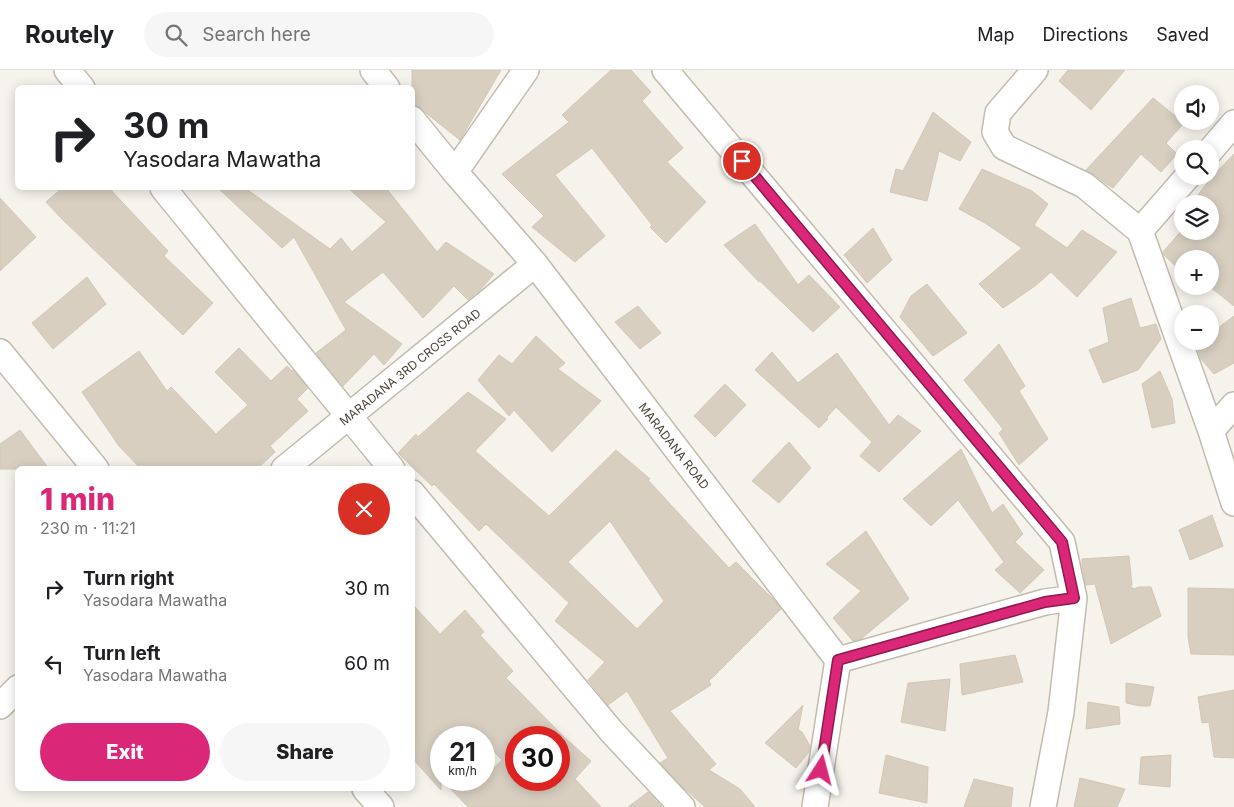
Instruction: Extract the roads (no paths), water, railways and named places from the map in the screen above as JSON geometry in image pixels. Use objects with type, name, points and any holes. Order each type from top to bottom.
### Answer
[{"type":"street","points":[[67,70],[80,85]]},
{"type":"street","points":[[373,70],[385,85]]},
{"type":"street","points":[[454,172],[526,70]]},
{"type":"street","points":[[665,70],[1062,542],[1074,598],[1062,712],[1042,807]]},
{"type":"street","points":[[1035,70],[998,113],[995,132],[1004,147],[1084,185],[1140,231],[1211,431],[1234,503]]},
{"type":"street","name":"MARADANA ROAD","points":[[415,123],[454,172],[535,264],[838,660]]},
{"type":"street","points":[[1219,140],[1234,123]]},
{"type":"street","points":[[1140,231],[1180,185]]},
{"type":"street","points":[[165,190],[390,466]]},
{"type":"street","name":"MARADANA 3RD CROSS ROAD","points":[[288,466],[535,264]]},
{"type":"street","points":[[0,352],[94,466]]},
{"type":"street","points":[[1211,431],[1234,405]]},
{"type":"street","points":[[415,497],[612,732],[682,807]]},
{"type":"street","points":[[815,807],[838,660],[1045,602],[1074,598]]},
{"type":"street","points":[[368,791],[381,807]]}]
